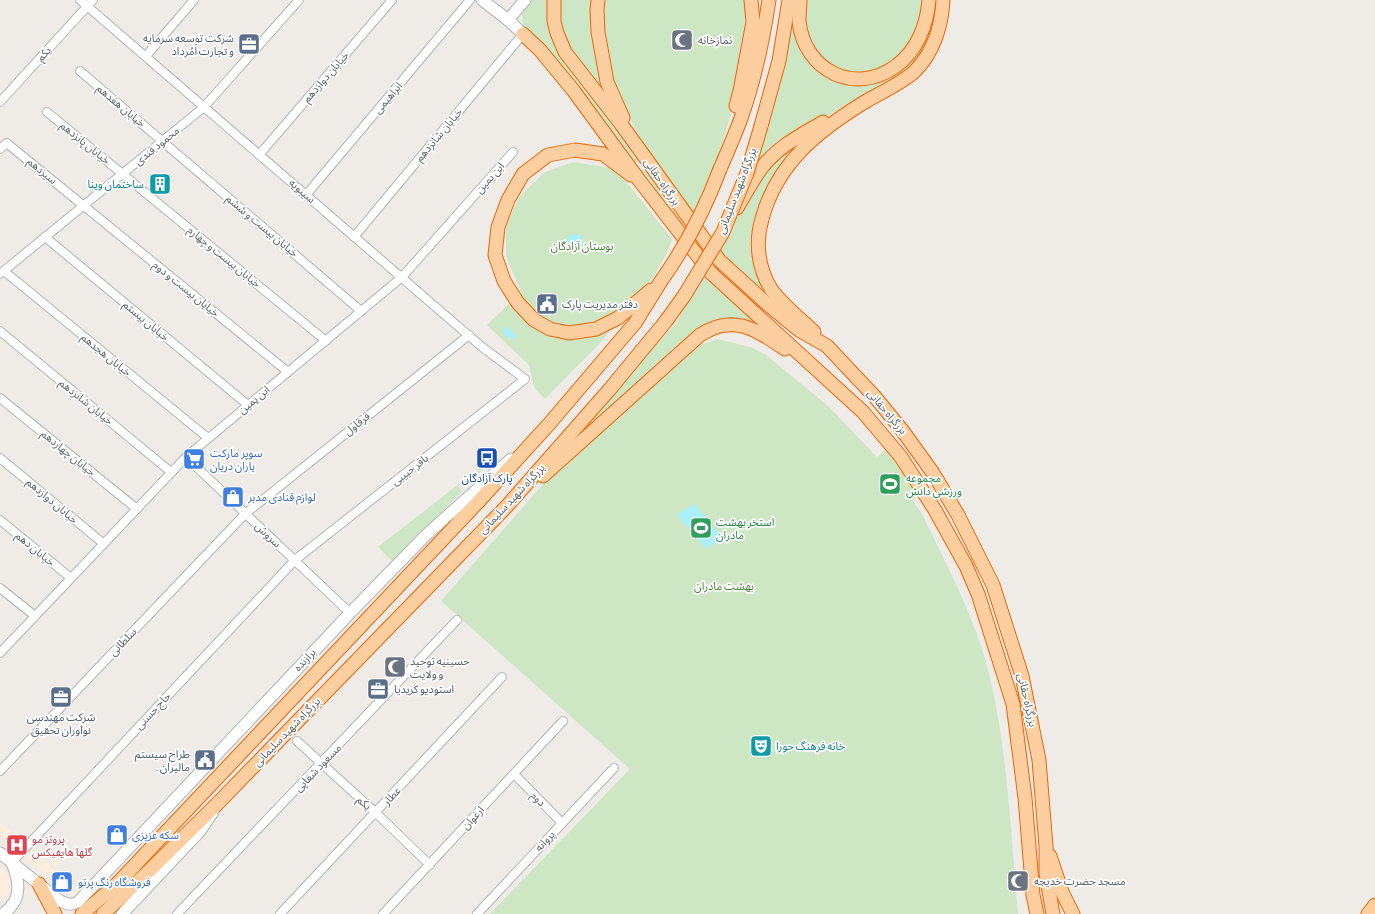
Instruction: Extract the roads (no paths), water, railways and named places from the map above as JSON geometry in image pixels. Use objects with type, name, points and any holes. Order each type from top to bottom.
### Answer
[{"type":"highway","name":"بزرگراه حقانی","points":[[554,0],[554,21],[556,34],[565,52],[719,260],[765,302],[799,330],[827,346],[875,397],[902,430],[933,473],[958,515],[993,585],[1022,676],[1035,736],[1042,790],[1046,846],[1046,874],[1052,914]]},
{"type":"highway","points":[[598,0],[598,32],[607,82],[639,150]]},
{"type":"highway","points":[[751,0],[753,22]]},
{"type":"highway","points":[[720,169],[740,91],[756,0]]},
{"type":"highway","name":"بزرگراه شهید سلیمانی","points":[[82,914],[116,885],[133,868],[473,507],[550,423],[635,323],[661,281],[677,259],[707,203],[740,121],[749,92],[762,40],[769,0]]},
{"type":"highway","name":"بزرگراه شهید سلیمانی","points":[[103,914],[218,803],[507,506],[610,389],[666,321],[684,296],[723,232],[747,173],[779,61],[789,0]]},
{"type":"highway","points":[[800,0],[799,22],[802,36],[814,58],[822,66],[842,77],[866,79],[876,77],[896,66],[916,45],[926,21],[929,0]]},
{"type":"highway","points":[[827,346],[771,289],[761,266],[758,235],[768,200],[788,165],[814,137],[861,105],[914,72],[929,54],[943,13],[943,0]]},
{"type":"highway","name":"بزرگراه حقانی","points":[[523,34],[540,50],[573,90],[639,180],[711,274],[845,394],[864,413],[901,457],[935,510],[953,542],[978,594],[1013,704],[1025,798],[1035,914]]},
{"type":"highway","points":[[723,232],[762,167],[781,148],[824,121],[861,105]]},
{"type":"highway","points":[[639,180],[603,154],[575,150],[548,155],[523,174],[508,200],[498,227],[495,255],[504,281],[518,303],[534,320],[550,329],[569,333],[596,329],[618,318],[661,281]]},
{"type":"highway","points":[[507,506],[700,335],[711,328],[730,324],[742,325],[754,330],[821,374]]},
{"type":"highway","points":[[1046,846],[1062,892],[1072,914]]},
{"type":"highway","points":[[39,884],[55,914]]},
{"type":"highway","points":[[1368,914],[1375,905]]},
{"type":"main road","points":[[482,0],[508,20],[523,34]]},
{"type":"main road","points":[[508,20],[525,0]]},
{"type":"main road","name":"برازنده","points":[[39,884],[60,901],[69,905],[78,902],[350,613],[426,535],[550,423]]},
{"type":"main road","points":[[122,914],[200,831],[218,803]]},
{"type":"main road","points":[[0,853],[39,884]]},
{"type":"main road","points":[[3,914],[13,905],[17,893],[17,879],[12,862]]},
{"type":"street","name":"سیبویه","points":[[80,0],[90,3],[146,56],[259,155],[469,335],[525,379]]},
{"type":"street","points":[[146,56],[194,0]]},
{"type":"street","name":"محمود قندی","points":[[2,273],[204,107],[299,0]]},
{"type":"street","name":"خیابان دوازدهم","points":[[259,155],[392,0]]},
{"type":"street","name":"ابراهیمی","points":[[306,195],[470,0]]},
{"type":"street","name":"یکم","points":[[0,102],[90,3]]},
{"type":"street","name":"خیابان شانزدهم","points":[[354,236],[523,34]]},
{"type":"street","name":"خیابان هفدهم","points":[[80,71],[162,142]]},
{"type":"street","name":"خیابان پانزدهم","points":[[47,112],[123,174]]},
{"type":"street","name":"خیابان بیست و ششم","points":[[162,142],[361,311]]},
{"type":"street","name":"سیزدهم","points":[[0,149],[7,143],[9,144],[84,206]]},
{"type":"street","name":"ابن یمین","points":[[1,651],[186,457],[402,277],[513,152]]},
{"type":"street","name":"خیابان بیست و چهارم","points":[[123,174],[326,341]]},
{"type":"street","name":"خیابان بیست و دوم","points":[[84,206],[288,372]]},
{"type":"street","name":"خیابان بیستم","points":[[45,238],[248,405]]},
{"type":"street","name":"خیابان هجدهم","points":[[2,273],[208,438]]},
{"type":"street","name":"خیابان شانزدهم","points":[[0,331],[171,472]]},
{"type":"street","name":"قرقاول","points":[[246,514],[469,335]]},
{"type":"street","name":"باقر حبیبی","points":[[295,560],[525,379]]},
{"type":"street","name":"خیابان چهاردهم","points":[[0,398],[137,509]]},
{"type":"street","name":"سروش","points":[[186,457],[350,613]]},
{"type":"street","name":"خیابان دوازدهم","points":[[0,458],[104,544]]},
{"type":"street","name":"سلطانی","points":[[0,771],[246,514]]},
{"type":"street","name":"خیابان دهم","points":[[0,520],[71,578]]},
{"type":"street","name":"حاج حسنی","points":[[12,862],[295,560]]},
{"type":"street","points":[[0,588],[35,616]]},
{"type":"street","name":"مسعود شفاپی","points":[[180,913],[457,620]]},
{"type":"street","name":"عطار","points":[[280,914],[502,677]]},
{"type":"street","name":"ارغوان","points":[[383,914],[563,721]]},
{"type":"street","name":"یکم","points":[[297,741],[376,813],[430,865]]},
{"type":"street","name":"پروانه","points":[[477,914],[614,768]]},
{"type":"street","name":"دوم","points":[[514,774],[562,823]]},
{"type":"water","points":[[575,234],[582,239],[583,242],[578,249],[575,250],[568,245],[567,242],[572,235]]},
{"type":"water","points":[[505,327],[515,334],[515,339],[510,339],[504,333],[503,330]]},
{"type":"water","name":"استخر بهشت مادران","points":[[694,504],[722,537],[707,549],[677,515]]},
{"type":"place","name":"نمازخانه","points":[[682,40]]},
{"type":"place","name":"شرکت توسعه سرمایه و تجارت اَمُرداد","points":[[249,44]]},
{"type":"place","name":"ساختمان وینا","points":[[160,184]]},
{"type":"place","name":"دفتر مدیریت پارک","points":[[547,304]]},
{"type":"place","name":"پارک آزادگان","points":[[487,458]]},
{"type":"place","name":"سوپر مارکت یاران دریان","points":[[194,459]]},
{"type":"place","name":"مجموعه ورزشی دانش","points":[[890,484]]},
{"type":"place","name":"لوازم قنادى مدبر","points":[[233,497]]},
{"type":"place","name":"استخر بهشت مادران","points":[[701,528]]},
{"type":"place","name":"حسینیه توحید و ولایت","points":[[395,667]]},
{"type":"place","name":"استودیو کریدیا","points":[[378,689]]},
{"type":"place","name":"شرکت مهندسی نوآوران تحقیق","points":[[61,697]]},
{"type":"place","name":"خانه فرهنگ حورا","points":[[761,746]]},
{"type":"place","name":"طراح سیستم . مالیران","points":[[205,760]]},
{"type":"place","name":"سکه عزیزی","points":[[117,835]]},
{"type":"place","name":"پروتز مو گلها هایفیکس","points":[[17,845]]},
{"type":"place","name":"مسجد حضرت خدیجه","points":[[1018,881]]},
{"type":"place","name":"فروشگاه رنگ پرتو","points":[[62,882]]},
{"type":"park label","name":"بوستان آزادگان","points":[[582,246]]},
{"type":"park label","name":"بهشت مادران","points":[[724,586]]}]
